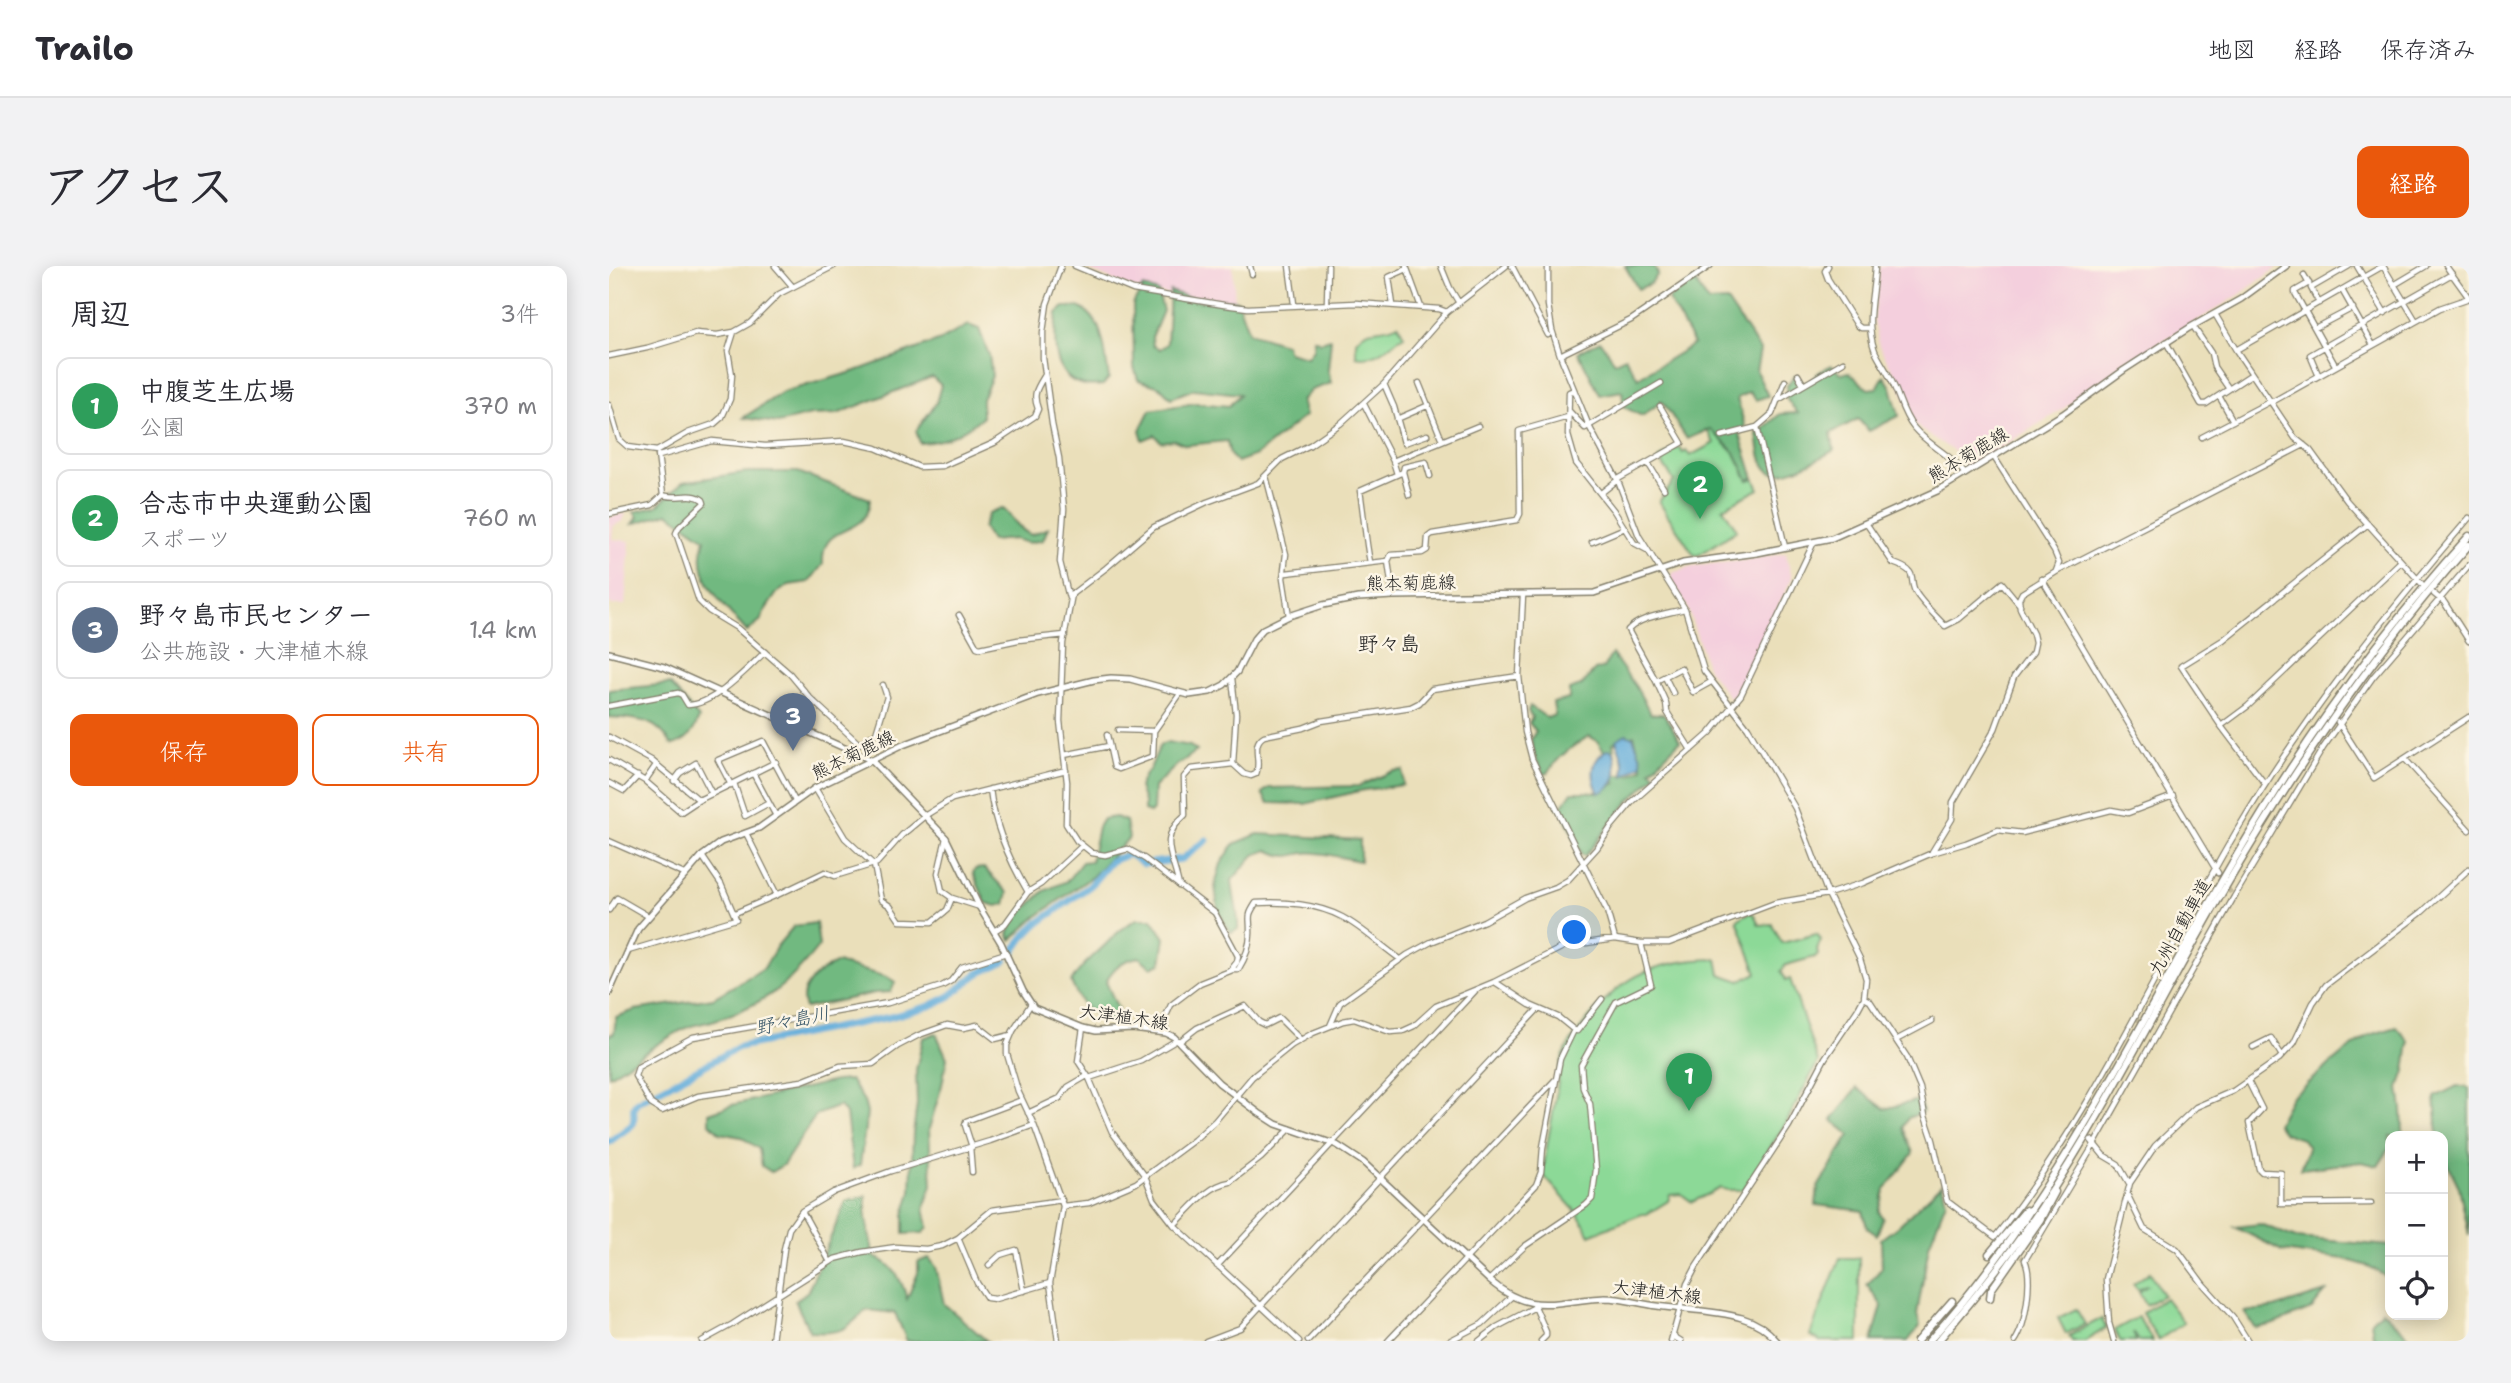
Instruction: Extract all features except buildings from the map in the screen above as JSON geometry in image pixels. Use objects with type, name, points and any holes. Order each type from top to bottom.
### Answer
[{"type":"highway","name":"九州自動車道","points":[[1929,1341],[2001,1253],[2067,1155],[2234,860],[2293,764],[2365,662],[2469,536]]},
{"type":"highway","name":"九州自動車道","points":[[1938,1341],[2008,1255],[2039,1210],[2095,1120],[2228,883],[2311,749],[2394,636],[2469,545]]},
{"type":"highway","points":[[1990,1298],[1991,1290],[2040,1220],[2095,1120]]},
{"type":"highway","points":[[1989,1254],[2021,1217],[2067,1155]]},
{"type":"highway","points":[[1917,1341],[1952,1301]]},
{"type":"main road","name":"熊本菊鹿線","points":[[609,993],[638,929],[702,856],[721,842],[759,828],[815,788],[871,760],[989,712],[1061,687],[1119,678],[1180,694],[1210,692],[1232,678],[1254,639],[1263,629],[1289,616],[1339,601],[1393,596],[1594,593],[1698,560],[1731,557],[1832,538],[1937,491],[1994,457],[2063,414],[2166,342],[2241,299],[2285,266]]},
{"type":"main road","points":[[609,653],[664,667],[871,760],[946,838],[1031,1004]]},
{"type":"main road","name":"大津植木線","points":[[1031,1004],[1044,1014],[1096,1031],[1132,1028],[1166,1033],[1178,1041],[1234,1096],[1276,1124],[1332,1144],[1356,1157],[1489,1280],[1511,1297],[1535,1305],[1605,1298],[1742,1318],[1769,1332],[1777,1341]]},
{"type":"street","points":[[775,266],[793,287]]},
{"type":"street","points":[[609,356],[696,333],[717,335],[734,332],[750,323],[779,294],[834,266]]},
{"type":"street","points":[[1061,266],[1045,316],[1043,332],[1045,376],[1059,458],[1064,509],[1060,562],[1070,601]]},
{"type":"street","points":[[1075,266],[1133,290],[1248,307],[1327,302],[1421,307],[1447,312]]},
{"type":"street","points":[[1250,266],[1252,274]]},
{"type":"street","points":[[1289,266],[1294,304]]},
{"type":"street","points":[[1327,302],[1328,266]]},
{"type":"street","points":[[1441,266],[1459,303]]},
{"type":"street","points":[[1232,970],[1238,956],[1215,913],[1128,849],[1097,855],[1082,846],[1069,832],[1066,824],[1066,770],[1060,721],[1065,635],[1070,601],[1075,590],[1107,568],[1154,527],[1207,502],[1258,483],[1282,459],[1323,437],[1384,384],[1447,312],[1506,266]]},
{"type":"street","points":[[1512,266],[1548,335]]},
{"type":"street","points":[[1548,266],[1548,305],[1560,355],[1589,426],[1618,481],[1647,550],[1685,609],[1699,656],[1711,682],[1733,706],[1795,808],[1828,894],[1864,968],[1864,998],[1825,1058],[1789,1126],[1696,1267],[1688,1284],[1672,1339],[1681,1341]]},
{"type":"street","points":[[1560,355],[1631,320],[1710,266]]},
{"type":"street","points":[[1828,266],[1825,271],[1828,279],[1857,325],[1869,328]]},
{"type":"street","points":[[1875,266],[1869,328],[1875,350],[1890,376],[1909,420],[1925,439],[1954,458],[1965,474]]},
{"type":"street","points":[[2335,365],[2295,292],[2349,266]]},
{"type":"street","points":[[2357,266],[2385,313]]},
{"type":"street","points":[[2236,350],[2383,266],[2416,321]]},
{"type":"street","points":[[2394,285],[2426,266]]},
{"type":"street","points":[[1393,305],[1389,277],[1406,267],[1421,307]]},
{"type":"street","points":[[2202,437],[2271,402],[2440,308],[2469,298],[2450,269],[2404,302],[2309,357],[2318,374]]},
{"type":"street","points":[[2304,275],[2319,303]]},
{"type":"street","points":[[2342,290],[2374,345]]},
{"type":"street","points":[[2315,328],[2353,308]]},
{"type":"street","points":[[2214,314],[2295,438],[2317,458],[2347,501],[2422,584]]},
{"type":"street","points":[[2193,326],[2211,353],[2214,367],[2229,389]]},
{"type":"street","points":[[658,454],[688,433],[714,424],[726,411],[733,375],[728,351],[734,332]]},
{"type":"street","points":[[2166,342],[2201,404],[2206,404],[2252,374]]},
{"type":"street","points":[[1777,401],[1843,362]]},
{"type":"street","points":[[1798,375],[1803,384]]},
{"type":"street","points":[[609,405],[624,445],[658,454],[712,441],[765,446],[844,441],[876,448],[919,467],[942,466],[994,443],[1034,416],[1038,412],[1035,392],[1045,376]]},
{"type":"street","points":[[1723,436],[1757,427],[1769,418],[1785,381]]},
{"type":"street","points":[[1419,383],[1442,440]]},
{"type":"street","points":[[1568,410],[1583,428],[1661,383]]},
{"type":"street","points":[[1384,384],[1404,443],[1427,435]]},
{"type":"street","points":[[1574,390],[1569,392],[1568,435],[1576,463],[1601,493],[1634,543],[1647,550]]},
{"type":"street","points":[[2219,396],[2233,421]]},
{"type":"street","points":[[1364,404],[1397,474]]},
{"type":"street","points":[[1397,418],[1429,405]]},
{"type":"street","points":[[1601,493],[1682,443],[1660,406]]},
{"type":"street","points":[[1393,596],[1388,561],[1391,555],[1425,552],[1432,534],[1517,520],[1520,513],[1520,431],[1568,417]]},
{"type":"street","points":[[1393,461],[1478,426]]},
{"type":"street","points":[[1757,427],[1785,547]]},
{"type":"street","points":[[2020,605],[2022,593],[2042,579],[2304,445]]},
{"type":"street","points":[[658,454],[663,495]]},
{"type":"street","points":[[1994,457],[2054,551],[2059,563],[2056,572]]},
{"type":"street","points":[[1409,495],[1404,467],[1426,462],[1430,476]]},
{"type":"street","points":[[1648,463],[1664,489]]},
{"type":"street","points":[[1370,562],[1363,529],[1364,506],[1360,491],[1403,472]]},
{"type":"street","points":[[1266,476],[1285,546],[1286,573],[1283,578],[1289,616]]},
{"type":"street","points":[[609,514],[652,505],[663,495]]},
{"type":"street","points":[[663,495],[693,496],[703,500],[704,503],[676,533],[699,601],[709,611],[737,628],[790,674],[810,698],[858,745]]},
{"type":"street","points":[[1864,998],[1870,1001],[1907,1057],[1920,1088],[1947,1201],[1995,1237],[2040,1178],[2072,1129],[2266,784],[2358,652],[2469,518]]},
{"type":"street","points":[[1866,522],[1893,563],[1902,565],[1909,571],[1915,592],[1945,626],[1959,619],[2002,583],[2020,605],[2035,643],[2033,652],[2014,677],[1995,729],[1953,802],[1952,819],[1932,853]]},
{"type":"street","points":[[2266,784],[2221,726],[2181,666],[2223,640],[2368,524]]},
{"type":"street","points":[[1593,542],[1625,528]]},
{"type":"street","points":[[1330,1026],[1340,1003],[1401,959],[1431,942],[1484,921],[1525,898],[1568,880],[1646,788],[1691,750],[1733,706],[1741,695],[1814,542]]},
{"type":"street","points":[[1286,573],[1388,561]]},
{"type":"street","points":[[2221,726],[2248,706],[2400,562]]},
{"type":"street","points":[[2015,1341],[2022,1329],[2027,1304],[2028,1273],[2025,1260],[2232,895],[2339,723],[2373,677],[2469,565]]},
{"type":"street","points":[[2042,579],[2217,871]]},
{"type":"street","points":[[2434,594],[2440,598],[2469,640]]},
{"type":"street","points":[[1523,595],[1519,676],[1525,732],[1532,759],[1607,911],[1615,939]]},
{"type":"street","points":[[1685,609],[1653,617],[1628,630],[1656,681],[1667,712],[1691,750]]},
{"type":"street","points":[[960,615],[980,648],[1018,640],[1065,635]]},
{"type":"street","points":[[609,706],[678,693],[691,706],[722,691],[765,652]]},
{"type":"street","points":[[1656,681],[1681,668],[1693,692],[1711,682]]},
{"type":"street","points":[[1179,886],[1167,841],[1171,828],[1185,815],[1183,785],[1187,772],[1191,769],[1233,764],[1244,774],[1251,776],[1256,774],[1259,766],[1257,744],[1258,739],[1263,736],[1303,728],[1321,721],[1411,707],[1419,703],[1432,689],[1519,676]]},
{"type":"street","points":[[1665,677],[1674,693]]},
{"type":"street","points":[[1232,678],[1236,714],[1233,764]]},
{"type":"street","points":[[854,753],[858,745],[876,733],[887,697],[883,685]]},
{"type":"street","points":[[1107,735],[1115,769],[1153,756],[1154,731],[1180,694]]},
{"type":"street","points":[[2339,723],[2374,778],[2469,717]]},
{"type":"street","points":[[1118,730],[1154,731]]},
{"type":"street","points":[[609,737],[656,765],[699,800]]},
{"type":"street","points":[[769,803],[745,816],[732,784],[718,760],[763,741],[796,801]]},
{"type":"street","points":[[1064,755],[1109,746]]},
{"type":"street","points":[[2405,759],[2469,830]]},
{"type":"street","points":[[609,760],[645,781],[681,812],[699,800],[776,762]]},
{"type":"street","points":[[674,781],[680,773],[697,763],[712,794]]},
{"type":"street","points":[[645,781],[656,765]]},
{"type":"street","points":[[734,913],[825,872],[835,876],[874,865],[926,815],[952,799],[1066,770]]},
{"type":"street","points":[[753,774],[776,816]]},
{"type":"street","points":[[609,783],[624,791],[638,776]]},
{"type":"street","points":[[815,788],[845,838],[874,865],[881,900],[890,906],[900,920],[932,922],[947,910],[951,898]]},
{"type":"street","points":[[990,789],[995,821],[1001,831],[1009,859],[1028,891]]},
{"type":"street","points":[[702,1341],[830,1262],[849,1255],[884,1249],[934,1247],[958,1238],[992,1210],[1063,1203],[1073,1206],[1102,1199],[1136,1183],[1215,1121],[1234,1096],[1260,1071],[1300,1039],[1330,1026],[1354,1019],[1384,1031],[1403,1031],[1414,1026],[1436,1006],[1494,982],[1565,946],[1615,939],[1669,943],[1775,903],[1828,894],[1998,830],[2022,833],[2111,810],[2128,813],[2173,796]]},
{"type":"street","points":[[746,833],[777,895]]},
{"type":"street","points":[[946,838],[938,873],[939,885],[945,895],[980,908]]},
{"type":"street","points":[[609,841],[684,874]]},
{"type":"street","points":[[994,931],[1005,923],[1028,891],[1041,884],[1082,846]]},
{"type":"street","points":[[627,951],[736,919],[721,884],[702,856]]},
{"type":"street","points":[[2114,1341],[2105,1286],[2130,1184],[2155,1146],[2196,1107],[2233,1091],[2282,1056],[2294,1043],[2313,1003],[2326,985],[2422,912],[2469,869]]},
{"type":"street","points":[[609,910],[617,898],[648,916]]},
{"type":"street","points":[[1166,1033],[1165,1018],[1171,1005],[1200,983],[1238,970],[1248,953],[1249,914],[1256,903],[1301,905],[1343,917],[1401,959]]},
{"type":"street","points":[[1489,1280],[1512,1256],[1592,1199],[1596,1170],[1590,1104],[1583,1088],[1581,1065],[1616,1002],[1651,985],[1641,943]]},
{"type":"street","points":[[1006,953],[962,967],[951,981],[942,986],[888,1003],[693,1037],[638,1067],[635,1076],[652,1104],[662,1111],[698,1096],[802,1081],[840,1066],[873,1064],[898,1046],[947,1025],[963,1028],[977,1025],[995,1039],[1011,1035]]},
{"type":"street","points":[[1494,982],[1538,1009],[1558,1017],[1574,1030]]},
{"type":"street","points":[[1217,1266],[1476,990]]},
{"type":"street","points":[[1388,1341],[1536,1185],[1541,1172],[1560,1059],[1574,1030],[1577,1031],[1602,999]]},
{"type":"street","points":[[1031,1004],[1011,1035],[1007,1054],[1022,1100],[1063,1203],[1050,1283],[1058,1341]]},
{"type":"street","points":[[1028,1113],[1060,1098],[1068,1087],[1088,1077],[1141,1061],[1197,1028],[1245,1006],[1265,1025],[1279,1018],[1300,1039]]},
{"type":"street","points":[[1206,1341],[1240,1328],[1538,1009]]},
{"type":"street","points":[[1896,1040],[1932,1021]]},
{"type":"street","points":[[1083,1028],[1078,1060],[1112,1132],[1145,1176],[1154,1199],[1174,1226],[1299,1341]]},
{"type":"street","points":[[2253,1047],[2271,1038],[2282,1056]]},
{"type":"street","points":[[1308,1341],[1557,1078]]},
{"type":"street","points":[[2248,1081],[2262,1109],[2249,1123],[2259,1169],[2262,1172],[2281,1173],[2281,1204],[2371,1203]]},
{"type":"street","points":[[972,1172],[966,1121],[1022,1100]]},
{"type":"street","points":[[772,1341],[776,1296],[789,1229],[802,1212],[834,1192],[1034,1125]]},
{"type":"street","points":[[1174,1226],[1199,1199],[1223,1183],[1230,1182],[1261,1158],[1290,1129]]},
{"type":"street","points":[[2093,1142],[2117,1164],[2130,1184]]},
{"type":"street","points":[[2127,1194],[2144,1229],[2177,1249],[2226,1309],[2248,1341]]},
{"type":"street","points":[[802,1212],[830,1262]]},
{"type":"street","points":[[958,1238],[984,1295],[995,1299],[1050,1283]]},
{"type":"street","points":[[989,1265],[1000,1255],[1016,1250],[1024,1290]]},
{"type":"street","points":[[1449,1341],[1482,1324],[1511,1297]]},
{"type":"street","points":[[1479,1341],[1535,1305],[1546,1334],[1541,1341]]},
{"type":"shaded area","points":[[1080,266],[1233,266],[1235,304],[1134,289]]},
{"type":"shaded area","points":[[1880,266],[2279,266],[2239,295],[2122,366],[2060,411],[1967,468],[1955,452],[1921,430],[1913,421],[1899,381],[1880,348],[1874,321]]},
{"type":"shaded area","points":[[626,513],[623,521],[613,526],[612,539],[630,541],[625,605],[612,605],[609,602],[609,517]]},
{"type":"shaded area","points":[[1786,553],[1792,578],[1734,697],[1729,697],[1708,669],[1687,606],[1672,582],[1672,573],[1692,566]]},
{"type":"green space","points":[[1625,266],[1654,266],[1658,274],[1650,284],[1638,289]]},
{"type":"green space","points":[[1695,281],[1708,302],[1727,301],[1760,350],[1756,371],[1768,396],[1756,400],[1749,392],[1737,398],[1745,427],[1739,432],[1754,478],[1748,480],[1735,453],[1710,429],[1687,439],[1662,401],[1642,416],[1624,407],[1622,391],[1600,395],[1578,352],[1600,341],[1615,362],[1625,357],[1638,378],[1694,344],[1668,299]]},
{"type":"green space","points":[[1143,287],[1158,292],[1163,311],[1152,337],[1153,346],[1160,349],[1167,344],[1170,291],[1200,301],[1237,300],[1249,333],[1285,344],[1288,352],[1307,357],[1313,349],[1314,339],[1321,342],[1331,339],[1328,370],[1331,383],[1311,390],[1301,401],[1305,416],[1256,455],[1237,462],[1230,455],[1227,441],[1186,445],[1174,440],[1161,442],[1155,435],[1143,440],[1140,430],[1150,410],[1196,403],[1229,406],[1240,394],[1194,389],[1171,398],[1160,387],[1138,380],[1134,367],[1133,304]]},
{"type":"green space","points":[[1064,307],[1078,307],[1095,320],[1105,349],[1109,378],[1103,385],[1074,382],[1060,366],[1055,341],[1057,313]]},
{"type":"green space","points":[[1398,324],[1404,336],[1376,354],[1356,356],[1356,341],[1366,332]]},
{"type":"green space","points":[[968,325],[979,329],[989,355],[992,376],[982,399],[982,417],[953,436],[920,443],[916,431],[936,403],[941,385],[932,377],[837,414],[811,415],[778,423],[743,418],[783,392],[856,371],[941,340]]},
{"type":"green space","points":[[1831,365],[1842,374],[1849,372],[1868,389],[1877,388],[1884,376],[1891,387],[1899,416],[1869,431],[1858,419],[1831,433],[1834,450],[1791,471],[1774,473],[1768,470],[1761,458],[1757,434],[1780,414],[1798,413],[1787,400],[1787,385],[1795,375],[1803,383],[1809,383]]},
{"type":"green space","points":[[1710,428],[1735,453],[1748,480],[1754,478],[1759,489],[1723,508],[1737,530],[1699,555],[1694,555],[1659,502],[1674,481],[1659,458],[1679,447],[1683,453],[1686,451],[1690,456],[1714,443],[1707,430]]},
{"type":"green space","points":[[747,472],[798,472],[870,499],[867,512],[861,521],[829,541],[824,550],[823,564],[809,582],[789,585],[777,593],[761,620],[747,632],[720,601],[706,578],[702,566],[705,539],[668,513],[633,524],[638,517],[634,512],[657,506],[683,482]]},
{"type":"green space","points":[[1002,508],[1031,535],[1048,528],[1043,540],[1028,543],[1014,539],[991,541],[983,528],[989,513]]},
{"type":"green space","points":[[1612,654],[1636,687],[1651,714],[1664,714],[1680,741],[1651,770],[1656,775],[1629,801],[1585,856],[1582,855],[1561,808],[1572,792],[1600,792],[1616,783],[1613,778],[1616,775],[1630,775],[1643,768],[1634,735],[1613,743],[1614,751],[1606,754],[1597,741],[1589,736],[1566,752],[1548,773],[1544,774],[1535,757],[1531,739],[1536,731],[1529,723],[1532,717],[1528,711],[1530,706],[1547,718],[1555,715],[1553,703],[1569,699],[1569,690],[1581,686],[1595,670],[1603,668]]},
{"type":"green space","points":[[670,684],[699,718],[686,739],[672,745],[653,725],[629,718],[609,717],[609,690]]},
{"type":"green space","points":[[1168,742],[1190,746],[1197,751],[1177,765],[1154,787],[1153,810],[1150,813],[1144,811],[1139,787],[1160,745]]},
{"type":"green space","points":[[1403,770],[1403,785],[1364,790],[1305,804],[1268,803],[1262,793],[1269,788],[1359,786],[1393,771]]},
{"type":"green space","points":[[1116,817],[1126,821],[1129,838],[1093,876],[1036,917],[1011,940],[1008,934],[1014,920],[1044,891],[1067,881],[1082,862],[1091,861],[1098,827],[1103,819]]},
{"type":"green space","points":[[1258,834],[1360,840],[1360,861],[1316,853],[1283,856],[1268,850],[1254,855],[1232,880],[1238,929],[1231,933],[1218,911],[1215,885],[1221,864],[1234,844]]},
{"type":"green space","points":[[984,868],[1008,893],[1005,904],[997,906],[986,903],[973,873],[975,869]]},
{"type":"green space","points":[[1751,912],[1759,925],[1772,924],[1782,943],[1817,934],[1821,940],[1815,957],[1786,965],[1781,971],[1786,980],[1790,979],[1818,1062],[1786,1123],[1743,1190],[1721,1188],[1692,1202],[1681,1194],[1670,1195],[1668,1201],[1647,1214],[1590,1235],[1578,1214],[1543,1175],[1564,1053],[1602,1003],[1616,990],[1645,972],[1678,962],[1717,959],[1720,974],[1740,981],[1757,973],[1737,920]]},
{"type":"green space","points":[[1137,919],[1152,919],[1165,938],[1161,963],[1151,967],[1139,957],[1123,962],[1115,968],[1106,982],[1118,1009],[1110,1020],[1085,1007],[1071,982],[1079,970],[1120,930]]},
{"type":"green space","points":[[816,923],[819,946],[796,973],[773,992],[732,1014],[679,1031],[609,1076],[609,1035],[614,1033],[616,1017],[635,1010],[713,998],[764,968],[777,946],[794,926]]},
{"type":"green space","points":[[837,963],[887,977],[895,982],[891,992],[805,1008],[804,993],[811,980]]},
{"type":"green space","points":[[2397,1027],[2409,1042],[2405,1071],[2399,1088],[2403,1131],[2385,1131],[2385,1156],[2378,1166],[2362,1162],[2301,1169],[2308,1148],[2302,1139],[2284,1133],[2277,1124],[2291,1097],[2342,1054],[2370,1035]]},
{"type":"green space","points":[[936,1033],[947,1058],[929,1129],[932,1185],[924,1208],[928,1227],[923,1233],[904,1234],[904,1215],[911,1192],[917,1104],[916,1070],[923,1038]]},
{"type":"green space","points":[[850,1080],[864,1101],[867,1113],[860,1165],[853,1169],[846,1114],[839,1106],[816,1115],[783,1165],[771,1172],[762,1166],[759,1149],[741,1137],[720,1133],[709,1122],[709,1113],[732,1105],[835,1081]]},
{"type":"green space","points":[[2457,1086],[2469,1088],[2469,1235],[2459,1187],[2448,1164],[2448,1131],[2438,1131],[2435,1097]]},
{"type":"green space","points":[[1857,1088],[1885,1109],[1919,1100],[1923,1112],[1908,1118],[1903,1127],[1913,1153],[1885,1190],[1879,1212],[1883,1218],[1877,1235],[1867,1228],[1863,1211],[1816,1205],[1818,1187],[1850,1135],[1832,1120]]},
{"type":"green space","points":[[1942,1184],[1946,1201],[1929,1245],[1917,1314],[1920,1326],[1908,1341],[1872,1341],[1882,1306],[1867,1285],[1882,1268],[1881,1239]]},
{"type":"green space","points":[[866,1196],[866,1219],[874,1257],[886,1263],[896,1273],[907,1299],[918,1273],[918,1262],[929,1258],[936,1267],[944,1304],[987,1341],[907,1341],[895,1313],[866,1310],[841,1330],[810,1332],[795,1301],[808,1291],[846,1201]]},
{"type":"green space","points":[[2260,1224],[2296,1238],[2385,1246],[2385,1276],[2368,1266],[2344,1259],[2282,1251],[2235,1227]]},
{"type":"green space","points":[[1840,1258],[1859,1258],[1859,1341],[1820,1341],[1810,1335]]},
{"type":"green space","points":[[2150,1272],[2163,1295],[2146,1305],[2139,1292],[2148,1285],[2138,1290],[2133,1284]]},
{"type":"green space","points":[[2326,1292],[2312,1309],[2271,1325],[2255,1328],[2244,1312],[2274,1308]]},
{"type":"green space","points":[[2165,1298],[2184,1323],[2158,1340],[2142,1313]]},
{"type":"green space","points":[[2076,1309],[2085,1324],[2066,1334],[2058,1318]]},
{"type":"green space","points":[[2382,1310],[2385,1320],[2392,1320],[2413,1341],[2374,1341],[2371,1321]]},
{"type":"green space","points":[[2138,1317],[2153,1341],[2139,1341],[2133,1332],[2136,1341],[2120,1341],[2115,1330]]},
{"type":"green space","points":[[2102,1318],[2106,1328],[2085,1341],[2072,1341],[2069,1336]]},
{"type":"water","points":[[1626,734],[1633,737],[1642,764],[1624,776],[1624,763],[1616,740]]},
{"type":"water","points":[[1609,749],[1614,752],[1616,765],[1614,782],[1599,793],[1594,780],[1594,768],[1599,757]]},
{"type":"waterway","name":"野々島川","points":[[1012,954],[1037,924],[1090,886],[1111,861],[1129,854],[1144,864],[1182,859],[1207,840]]},
{"type":"waterway","name":"野々島川","points":[[609,1142],[632,1125],[637,1102],[739,1047],[890,1017],[930,1006],[950,996],[977,974],[1005,961]]},
{"type":"tunnel","points":[[2218,873],[2231,893]]},
{"type":"tunnel","points":[[2137,1019],[2154,1029]]},
{"type":"tunnel","points":[[2074,1130],[2091,1140]]},
{"type":"tunnel","points":[[1995,1237],[2025,1260]]},
{"type":"place","name":"合志市中央運動公園","points":[[1700,519]]},
{"type":"place","name":"野々島市民センター","points":[[793,751]]},
{"type":"place","name":"中腹芝生広場","points":[[1689,1111]]},
{"type":"district","name":"野々島","points":[[1389,644]]}]
